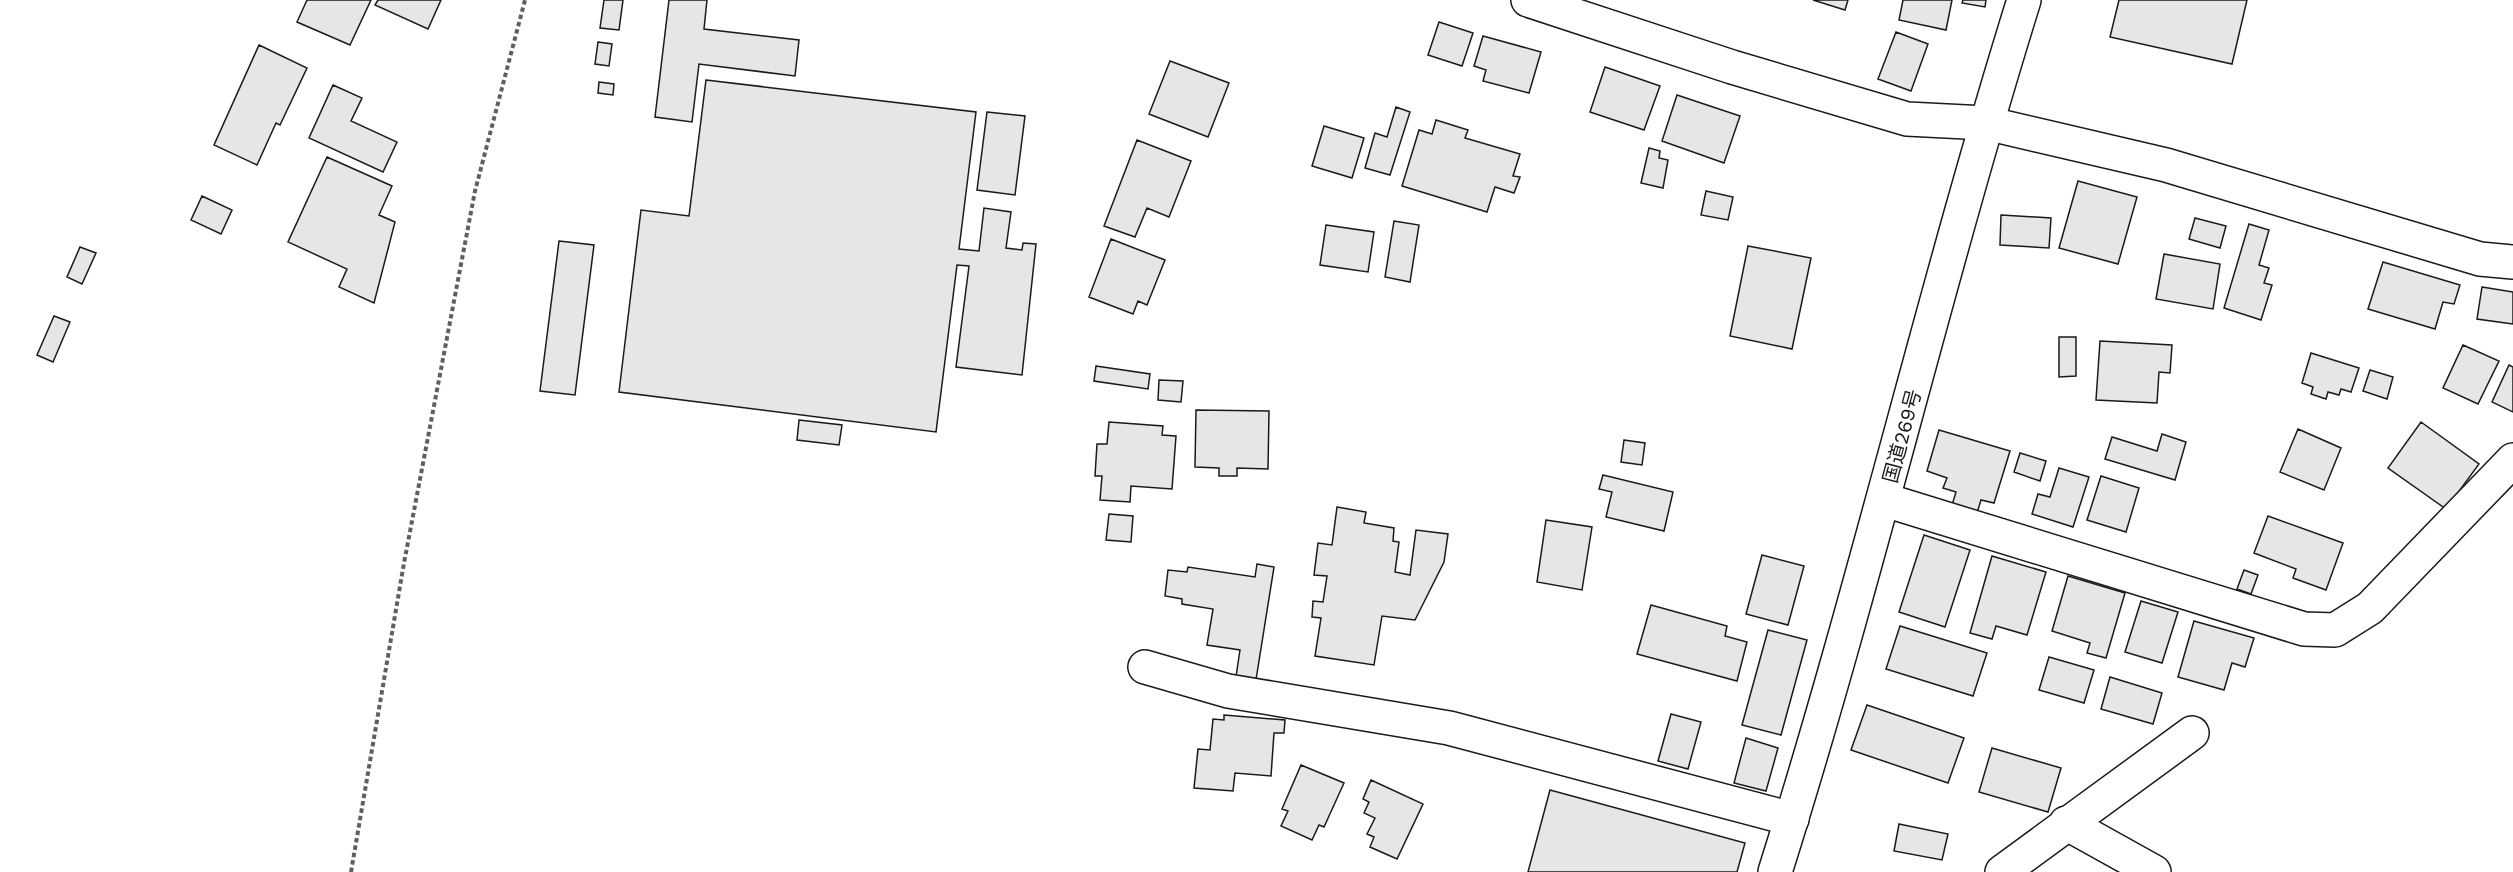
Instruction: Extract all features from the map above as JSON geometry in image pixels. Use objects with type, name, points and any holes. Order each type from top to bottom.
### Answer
[{"type":"main road","points":[[1528,0],[1732,67],[1907,119],[1986,123],[2166,165],[2480,259],[2513,262]]},
{"type":"main road","name":"国道269号","points":[[1775,872],[1885,500],[1986,123],[2024,0]]},
{"type":"main road","points":[[1885,500],[2304,629],[2335,630],[2370,608],[2513,460]]},
{"type":"main road","points":[[1145,667],[1228,691],[1449,728],[1792,819]]},
{"type":"main road","points":[[2002,872],[2192,733]]},
{"type":"main road","points":[[2066,823],[2154,872]]},
{"type":"path","points":[[351,872],[404,563],[475,191],[525,0]]},
{"type":"building","points":[[307,0],[371,0],[350,45],[297,22]]},
{"type":"building","points":[[378,0],[441,0],[428,29],[375,5]]},
{"type":"building","points":[[604,0],[623,0],[619,30],[600,28]]},
{"type":"building","points":[[669,0],[707,0],[704,29],[799,40],[795,76],[699,64],[692,122],[655,117]]},
{"type":"building","points":[[1813,0],[1848,0],[1845,10]]},
{"type":"building","points":[[1903,0],[1952,0],[1946,30],[1899,20]]},
{"type":"building","points":[[1963,0],[1986,0],[1985,7],[1962,3]]},
{"type":"building","points":[[2119,0],[2247,0],[2232,64],[2110,37]]},
{"type":"building","points":[[1439,22],[1473,33],[1462,66],[1428,55]]},
{"type":"building","points":[[1896,32],[1928,44],[1911,91],[1878,79]]},
{"type":"building","points":[[1483,36],[1541,52],[1529,93],[1483,81],[1486,70],[1474,66]]},
{"type":"building","points":[[598,42],[612,44],[609,66],[595,64]]},
{"type":"building","points":[[259,45],[307,68],[280,125],[276,123],[257,165],[214,145]]},
{"type":"building","points":[[1170,61],[1229,83],[1208,137],[1149,114]]},
{"type":"building","points":[[1605,67],[1660,86],[1644,130],[1590,112]]},
{"type":"building","points":[[706,80],[976,112],[959,249],[979,251],[984,208],[1011,212],[1006,248],[1022,250],[1023,243],[1036,244],[1022,375],[956,367],[969,266],[957,265],[936,432],[619,392],[641,210],[689,216]]},
{"type":"building","points":[[599,82],[614,84],[613,95],[598,93]]},
{"type":"building","points":[[333,85],[362,98],[351,121],[397,142],[383,172],[309,138]]},
{"type":"building","points":[[1677,95],[1740,116],[1724,163],[1662,141]]},
{"type":"building","points":[[1396,107],[1410,112],[1390,175],[1365,168],[1375,133],[1387,137]]},
{"type":"building","points":[[987,112],[1025,116],[1015,195],[977,190]]},
{"type":"building","points":[[1436,120],[1468,130],[1465,138],[1520,154],[1513,176],[1520,177],[1514,193],[1495,187],[1487,212],[1402,186],[1419,130],[1432,134]]},
{"type":"building","points":[[1324,126],[1364,138],[1352,178],[1312,166]]},
{"type":"building","points":[[1137,140],[1191,161],[1169,217],[1147,208],[1135,237],[1104,226]]},
{"type":"building","points":[[1649,148],[1660,151],[1659,158],[1668,160],[1663,188],[1641,183]]},
{"type":"building","points":[[327,157],[392,186],[379,215],[395,222],[374,303],[339,287],[347,269],[288,242]]},
{"type":"building","points":[[2078,181],[2137,197],[2118,264],[2059,248]]},
{"type":"building","points":[[1706,191],[1733,197],[1728,220],[1701,215]]},
{"type":"building","points":[[202,196],[232,210],[221,234],[191,220]]},
{"type":"building","points":[[2001,215],[2051,218],[2049,248],[2000,245]]},
{"type":"building","points":[[2195,218],[2226,226],[2220,248],[2189,239]]},
{"type":"building","points":[[1394,221],[1419,225],[1410,282],[1385,277]]},
{"type":"building","points":[[2249,224],[2269,230],[2259,265],[2269,268],[2264,283],[2272,285],[2261,320],[2224,308]]},
{"type":"building","points":[[1326,225],[1374,232],[1368,272],[1320,265]]},
{"type":"building","points":[[1111,239],[1165,260],[1147,305],[1138,301],[1133,314],[1089,297]]},
{"type":"building","points":[[559,241],[594,245],[575,395],[540,391]]},
{"type":"building","points":[[1748,246],[1811,258],[1792,349],[1730,336]]},
{"type":"building","points":[[80,247],[96,253],[82,284],[67,277]]},
{"type":"building","points":[[2164,254],[2220,264],[2213,309],[2156,299]]},
{"type":"building","points":[[2383,262],[2460,285],[2454,304],[2443,302],[2435,329],[2368,309]]},
{"type":"building","points":[[2482,287],[2513,292],[2513,324],[2477,319]]},
{"type":"building","points":[[54,316],[70,322],[53,362],[37,355]]},
{"type":"building","points":[[2059,337],[2076,337],[2076,376],[2059,377]]},
{"type":"building","points":[[2100,341],[2172,345],[2170,373],[2159,372],[2157,403],[2096,400]]},
{"type":"building","points":[[2463,345],[2499,361],[2478,404],[2443,388]]},
{"type":"building","points":[[2311,353],[2359,368],[2351,392],[2341,389],[2339,395],[2328,392],[2326,399],[2311,394],[2313,387],[2302,383]]},
{"type":"building","points":[[2509,365],[2513,367],[2513,412],[2492,402]]},
{"type":"building","points":[[1096,366],[1150,374],[1148,389],[1094,381]]},
{"type":"building","points":[[2370,370],[2393,377],[2387,399],[2363,391]]},
{"type":"building","points":[[1159,380],[1183,381],[1181,402],[1158,400]]},
{"type":"building","points":[[1196,410],[1269,411],[1268,469],[1237,468],[1237,476],[1219,476],[1219,468],[1195,467]]},
{"type":"building","points":[[799,420],[842,425],[839,445],[797,440]]},
{"type":"building","points":[[1109,422],[1163,426],[1162,435],[1176,436],[1172,489],[1131,486],[1130,502],[1100,500],[1102,476],[1095,476],[1097,444],[1107,444]]},
{"type":"building","points":[[2421,422],[2479,464],[2446,509],[2388,468]]},
{"type":"building","points":[[2298,429],[2341,448],[2324,490],[2280,472]]},
{"type":"building","points":[[1939,430],[2010,451],[1994,503],[1981,500],[1977,513],[1952,505],[1956,492],[1943,488],[1947,478],[1927,471]]},
{"type":"building","points":[[2162,434],[2186,442],[2175,480],[2105,459],[2112,437],[2157,451]]},
{"type":"building","points":[[1624,440],[1645,443],[1642,465],[1621,462]]},
{"type":"building","points":[[2020,453],[2046,461],[2040,481],[2014,472]]},
{"type":"building","points":[[2059,468],[2089,477],[2073,527],[2032,514],[2038,494],[2050,497]]},
{"type":"building","points":[[1603,475],[1673,492],[1664,531],[1606,517],[1612,492],[1599,489]]},
{"type":"building","points":[[2101,476],[2139,488],[2126,532],[2087,520]]},
{"type":"building","points":[[1337,507],[1366,512],[1364,523],[1394,528],[1393,541],[1399,542],[1395,572],[1410,575],[1416,530],[1448,534],[1444,562],[1415,620],[1382,616],[1374,665],[1315,656],[1321,618],[1312,617],[1313,601],[1323,602],[1327,576],[1314,575],[1318,543],[1332,545]]},
{"type":"building","points":[[1109,514],[1133,516],[1131,542],[1106,540]]},
{"type":"building","points":[[2268,516],[2343,543],[2326,590],[2293,578],[2296,569],[2254,553]]},
{"type":"building","points":[[1546,520],[1592,527],[1582,590],[1537,582]]},
{"type":"building","points":[[1924,535],[1970,550],[1945,627],[1899,612]]},
{"type":"building","points":[[1762,555],[1804,566],[1788,625],[1746,614]]},
{"type":"building","points":[[1992,556],[2046,572],[2027,635],[1996,626],[1992,639],[1970,633]]},
{"type":"building","points":[[1257,564],[1274,567],[1255,686],[1235,683],[1240,650],[1207,645],[1213,609],[1182,604],[1182,599],[1165,596],[1168,570],[1187,572],[1188,567],[1255,577]]},
{"type":"building","points":[[2244,570],[2258,575],[2251,594],[2237,589]]},
{"type":"building","points":[[2068,576],[2125,593],[2106,658],[2087,653],[2090,643],[2052,631]]},
{"type":"building","points":[[2141,601],[2178,612],[2162,663],[2125,652]]},
{"type":"building","points":[[1651,605],[1727,626],[1725,636],[1747,642],[1737,681],[1637,654]]},
{"type":"building","points":[[2194,621],[2254,638],[2245,667],[2232,663],[2224,690],[2178,677]]},
{"type":"building","points":[[1900,626],[1987,653],[1973,696],[1886,669]]},
{"type":"building","points":[[1768,630],[1807,640],[1781,735],[1742,725]]},
{"type":"building","points":[[2049,657],[2094,670],[2084,703],[2039,690]]},
{"type":"building","points":[[2110,677],[2162,693],[2153,724],[2101,709]]},
{"type":"building","points":[[1867,705],[1964,738],[1948,783],[1851,750]]},
{"type":"building","points":[[1671,714],[1701,722],[1688,769],[1658,761]]},
{"type":"building","points":[[1224,715],[1285,720],[1284,733],[1274,733],[1271,776],[1235,773],[1233,791],[1194,788],[1198,749],[1210,750],[1213,719],[1224,720]]},
{"type":"building","points":[[1746,738],[1778,748],[1766,791],[1734,783]]},
{"type":"building","points":[[1992,748],[2061,768],[2048,812],[1979,792]]},
{"type":"building","points":[[1301,765],[1344,783],[1324,827],[1319,825],[1312,840],[1281,826],[1288,811],[1282,809]]},
{"type":"building","points":[[1371,780],[1423,804],[1397,859],[1370,847],[1374,837],[1367,834],[1375,818],[1364,813],[1369,802],[1363,799]]},
{"type":"building","points":[[1550,790],[1745,843],[1737,872],[1528,872]]},
{"type":"building","points":[[1899,824],[1948,834],[1942,860],[1894,851]]}]
